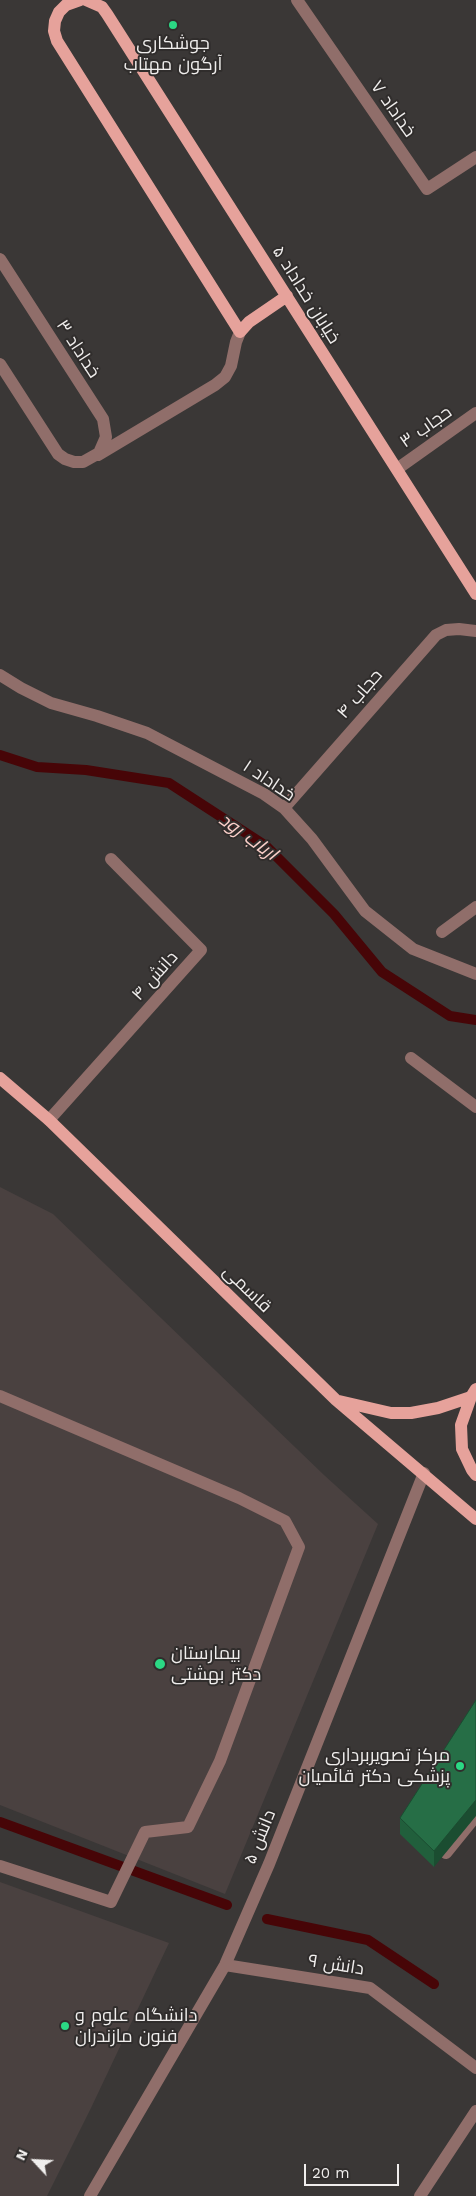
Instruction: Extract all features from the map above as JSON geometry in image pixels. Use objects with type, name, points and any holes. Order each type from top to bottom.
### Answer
[{"type":"main road","points":[[80,0],[66,5],[59,12],[55,21],[54,31],[57,41],[240,332],[249,322],[287,296]]},
{"type":"main road","name":"خیابان خداداد ۵","points":[[86,0],[102,7],[107,14]]},
{"type":"main road","name":"خیابان خداداد ۵","points":[[98,0],[476,594]]},
{"type":"main road","name":"قاسمی","points":[[0,1078],[49,1120],[336,1400],[476,1519]]},
{"type":"main road","points":[[336,1400],[391,1413],[401,1413],[438,1408],[473,1393]]},
{"type":"main road","points":[[473,1393],[461,1425],[462,1449],[472,1470],[476,1474]]},
{"type":"street","name":"خداداد ۷","points":[[297,0],[427,189],[476,157]]},
{"type":"street","name":"خداداد ۳","points":[[0,259],[103,419],[106,437],[99,453],[92,458]]},
{"type":"street","points":[[0,364],[58,454],[74,462],[92,458],[215,385],[225,376],[231,366],[240,332]]},
{"type":"street","name":"حجاب ۳","points":[[397,469],[476,413]]},
{"type":"street","name":"حجاب ۴","points":[[284,808],[436,635],[446,630],[476,631]]},
{"type":"street","name":"خداداد ۱","points":[[0,675],[51,703],[114,721],[161,740],[264,794],[284,808],[312,839],[365,911],[413,949],[476,974]]},
{"type":"street","name":"دانش ۴","points":[[49,1120],[201,950],[111,859]]},
{"type":"street","points":[[442,932],[476,907]]},
{"type":"street","points":[[411,1058],[476,1107]]},
{"type":"street","points":[[0,1396],[238,1498],[285,1521],[299,1547],[220,1761],[188,1828],[145,1832],[111,1902],[0,1866]]},
{"type":"street","name":"دانش ۵","points":[[90,2196],[225,1965],[269,1864],[424,1473]]},
{"type":"street","points":[[440,1859],[476,1816]]},
{"type":"street","name":"دانش ۹","points":[[225,1965],[370,1988],[476,2068]]},
{"type":"street","points":[[420,2196],[476,2112]]},
{"type":"shaded area","name":"بیمارستان دکتر بهشتی","points":[[0,1187],[53,1214],[324,1475],[378,1524],[225,1894],[0,1805]]},
{"type":"shaded area","name":"دانشگاه علوم و فنون مازندران","points":[[0,1882],[169,1943],[47,2196],[0,2196]]},
{"type":"building","name":"مرکز تصویربرداری پزشکی دکتر قائمیان","points":[[476,1700],[476,1800],[434,1851],[400,1818]]},
{"type":"waterway","name":"ارباب رود","points":[[0,755],[37,767],[86,770],[169,783],[266,846],[334,914],[382,972],[450,1016],[476,1020]]},
{"type":"waterway","points":[[0,1822],[227,1905]]},
{"type":"waterway","points":[[267,1919],[368,1940],[434,1984]]},
{"type":"place","name":"جوشکاری آرگون مهتاب","points":[[173,25]]},
{"type":"place","name":"بیمارستان دکتر بهشتی","points":[[160,1664]]},
{"type":"place","name":"مرکز تصویربرداری پزشکی دکتر قائمیان","points":[[460,1766]]},
{"type":"place","name":"دانشگاه علوم و فنون مازندران","points":[[65,2026]]}]
